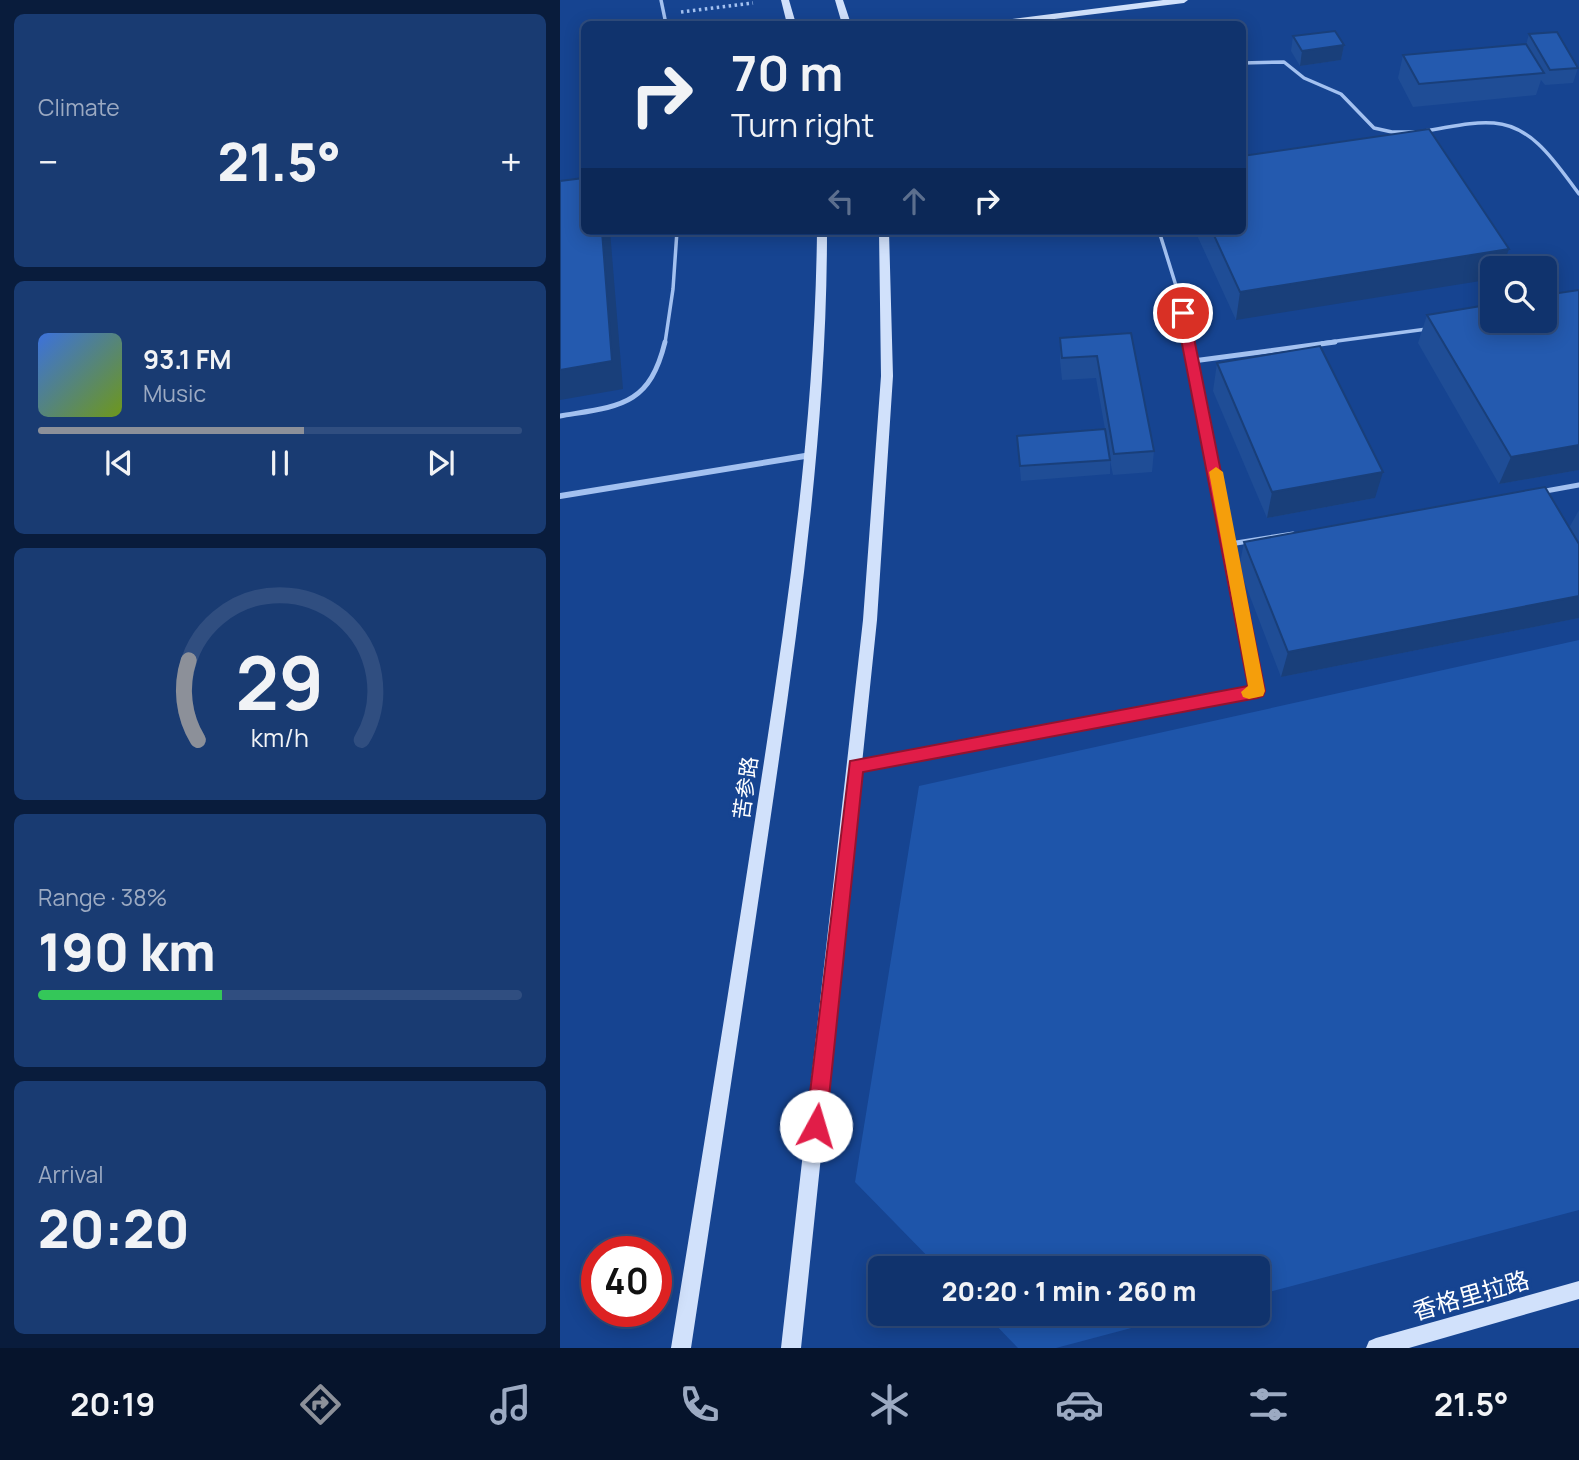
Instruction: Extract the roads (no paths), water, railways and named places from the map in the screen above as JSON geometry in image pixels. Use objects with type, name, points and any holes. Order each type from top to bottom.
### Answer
[{"type":"street","points":[[785,0],[791,21]]},
{"type":"street","points":[[839,0],[845,21]]},
{"type":"street","points":[[1020,21],[1184,0]]},
{"type":"street","name":"苦参路","points":[[681,1348],[751,903],[791,621],[819,379],[822,235]]},
{"type":"street","points":[[791,1348],[856,766],[884,431],[887,302],[884,235]]},
{"type":"street","points":[[560,496],[811,455]]},
{"type":"street","name":"香格里拉路","points":[[1376,1348],[1579,1290]]},
{"type":"lane","points":[[661,0],[666,21]]},
{"type":"lane","points":[[1246,63],[1284,62],[1304,78],[1341,94],[1379,131],[1409,132],[1494,123],[1512,126],[1540,146],[1579,194]]},
{"type":"lane","points":[[560,416],[622,401],[646,388],[660,367],[675,278],[677,235]]},
{"type":"lane","points":[[856,766],[1257,691],[1193,361],[1177,289],[1160,235]]},
{"type":"lane","points":[[1193,361],[1438,327]]},
{"type":"lane","points":[[1539,492],[1579,485]]},
{"type":"lane","points":[[1230,544],[1297,533]]}]
